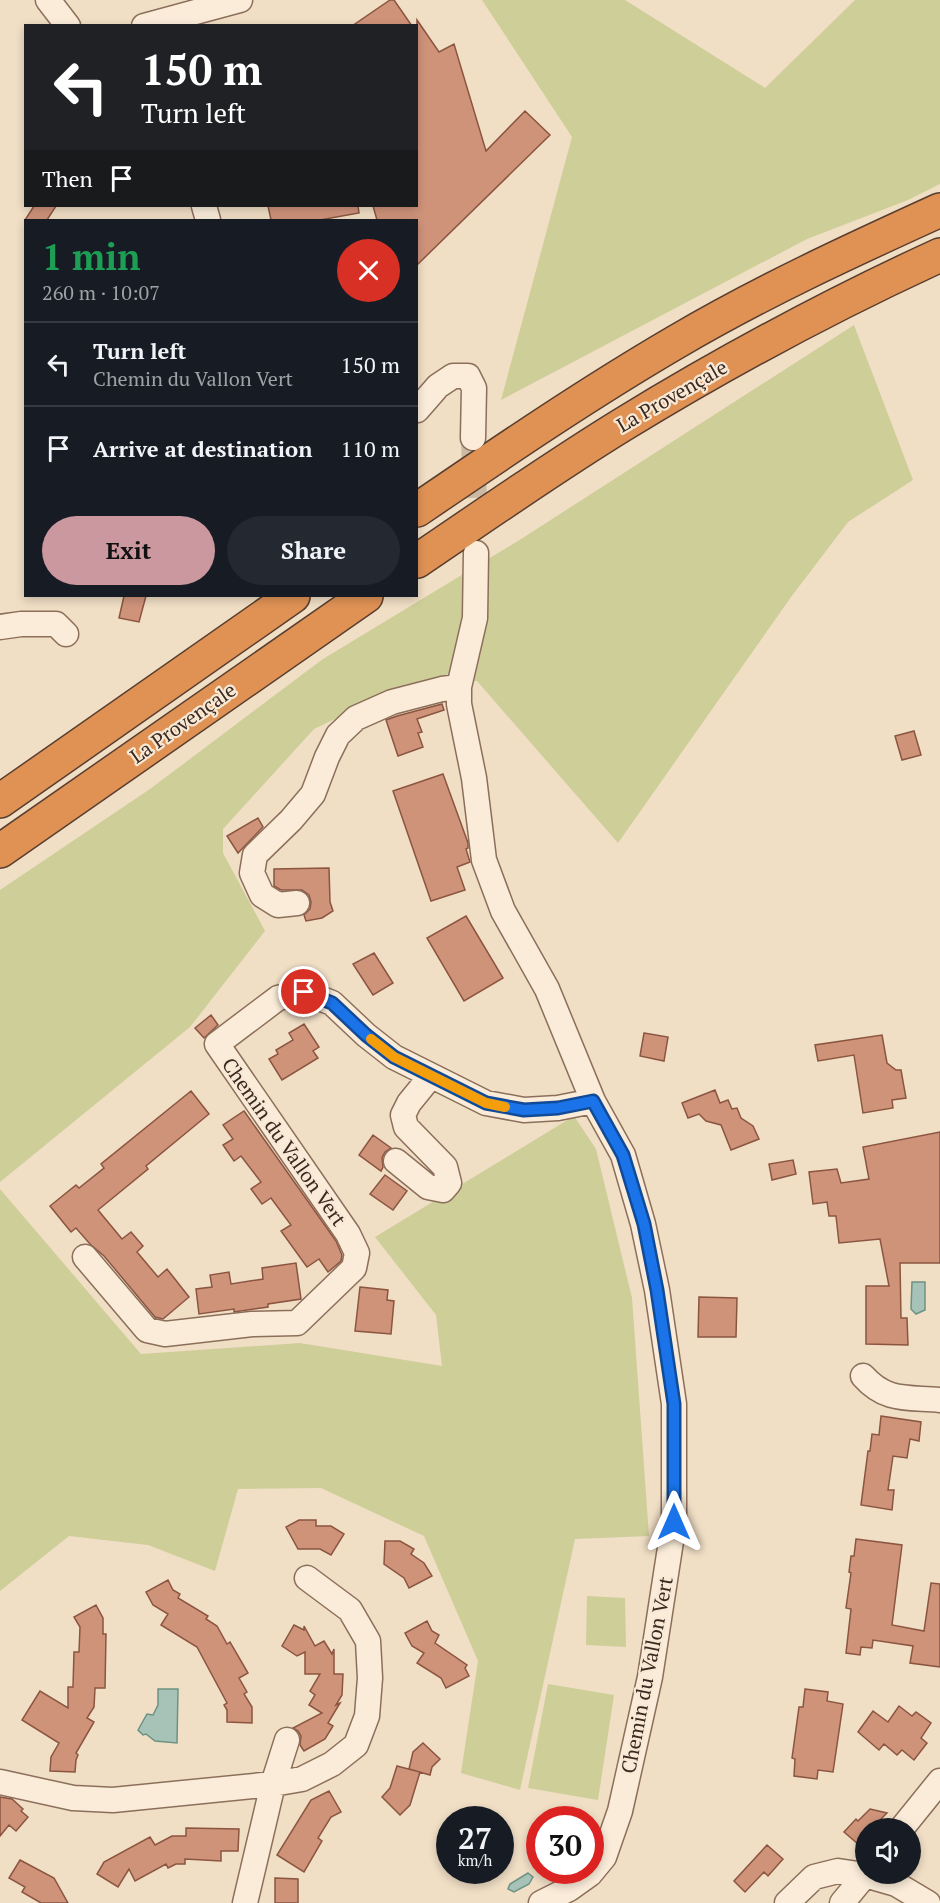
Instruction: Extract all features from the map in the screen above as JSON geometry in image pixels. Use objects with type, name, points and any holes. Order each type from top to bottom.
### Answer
[{"type":"highway","points":[[418,509],[537,429],[677,342],[762,294],[940,210]]},
{"type":"highway","name":"La Provençale","points":[[418,560],[535,480],[623,424],[793,326],[940,255]]},
{"type":"highway","name":"La Provençale","points":[[0,801],[292,597]]},
{"type":"highway","name":"La Provençale","points":[[0,851],[365,597]]},
{"type":"street","points":[[48,0],[66,24]]},
{"type":"street","points":[[151,24],[240,0]]},
{"type":"street","points":[[418,409],[438,386],[453,376],[468,376],[474,388],[473,438]]},
{"type":"street","name":"Chemin du Vallon Vert","points":[[476,553],[475,618],[459,687],[459,704],[474,778],[484,860],[503,911],[547,988],[593,1101],[623,1155],[644,1224],[657,1290],[674,1404],[674,1522],[650,1677],[620,1811],[604,1857],[590,1874],[569,1889],[542,1903]]},
{"type":"street","points":[[0,627],[21,624],[56,624],[66,634]]},
{"type":"street","points":[[297,903],[278,905],[262,895],[252,873],[255,855],[313,794],[338,735],[356,718],[392,702],[459,687]]},
{"type":"street","name":"Chemin du Vallon Vert","points":[[85,1257],[147,1330],[165,1334],[252,1324],[297,1323],[354,1268],[357,1253],[348,1234],[217,1044],[278,998],[304,992],[332,1003],[366,1035],[394,1057],[486,1103],[524,1110],[558,1108],[593,1101]]},
{"type":"street","points":[[396,1161],[428,1187],[443,1190],[449,1183],[445,1167],[406,1127],[403,1114],[431,1076]]},
{"type":"street","points":[[863,1376],[874,1388],[890,1396],[940,1400]]},
{"type":"street","points":[[0,1782],[73,1798],[113,1800],[273,1784],[302,1779],[332,1764],[356,1745],[367,1716],[370,1678],[368,1641],[350,1610],[307,1578]]},
{"type":"street","points":[[246,1903],[273,1784],[287,1740]]},
{"type":"street","points":[[910,1818],[940,1781]]},
{"type":"street","points":[[787,1903],[814,1877],[838,1871],[855,1873]]},
{"type":"street","points":[[842,1903],[857,1884]]},
{"type":"street","points":[[896,1884],[928,1903]]},
{"type":"green space","points":[[482,0],[625,0],[765,88],[855,0],[940,0],[940,184],[908,200],[807,239],[501,400],[572,137]]},
{"type":"green space","points":[[854,325],[913,480],[848,522],[791,597],[618,843],[477,681],[408,684],[314,729],[223,829],[223,853],[265,931],[190,1027],[0,1182],[0,890],[150,789],[323,659],[518,541]]},
{"type":"green space","points":[[574,1116],[596,1149],[632,1298],[649,1536],[575,1539],[520,1790],[461,1773],[478,1661],[424,1536],[321,1488],[238,1489],[215,1571],[148,1545],[69,1536],[0,1591],[0,1189],[141,1354],[300,1343],[442,1366],[436,1315],[375,1237]]},
{"type":"green space","points":[[587,1596],[625,1598],[626,1647],[586,1645]]},
{"type":"green space","points":[[548,1684],[614,1695],[598,1800],[528,1788]]},
{"type":"shaded area","points":[[912,1282],[925,1282],[925,1310],[916,1314],[911,1309]]},
{"type":"shaded area","points":[[158,1689],[178,1689],[177,1743],[155,1741],[138,1730],[147,1714],[153,1715],[158,1705]]},
{"type":"shaded area","points":[[526,1874],[526,1884],[529,1884],[514,1892],[508,1889],[514,1882]]},
{"type":"building","points":[[390,0],[394,0],[411,24],[355,24]]},
{"type":"building","points":[[417,20],[439,52],[454,44],[486,151],[525,111],[550,135],[418,264],[418,219],[377,219],[373,207],[418,207]]},
{"type":"building","points":[[33,207],[55,207],[48,219],[26,219]]},
{"type":"building","points":[[268,207],[358,207],[359,213],[326,219],[271,219]]},
{"type":"building","points":[[124,597],[146,597],[139,622],[119,618]]},
{"type":"building","points":[[442,704],[444,710],[417,719],[422,732],[418,733],[423,747],[398,756],[386,720]]},
{"type":"building","points":[[914,731],[921,755],[902,760],[895,736]]},
{"type":"building","points":[[443,774],[468,843],[466,849],[470,862],[457,867],[465,890],[431,901],[393,791]]},
{"type":"building","points":[[258,818],[263,827],[238,853],[227,836]]},
{"type":"building","points":[[329,868],[330,902],[333,911],[322,918],[306,921],[304,915],[310,909],[311,902],[309,895],[302,890],[281,890],[274,886],[274,869]]},
{"type":"building","points":[[466,916],[503,978],[464,1001],[427,938]]},
{"type":"building","points":[[374,953],[393,983],[373,995],[353,964]]},
{"type":"building","points":[[211,1015],[218,1025],[204,1038],[195,1028]]},
{"type":"building","points":[[304,1024],[319,1047],[313,1051],[318,1058],[282,1080],[269,1059],[278,1054],[276,1050],[293,1040],[289,1033]]},
{"type":"building","points":[[644,1033],[668,1037],[664,1061],[640,1056]]},
{"type":"building","points":[[882,1035],[887,1063],[896,1070],[901,1070],[906,1098],[892,1100],[893,1108],[863,1113],[854,1055],[818,1061],[815,1045]]},
{"type":"building","points":[[715,1090],[720,1103],[728,1100],[732,1109],[737,1108],[741,1118],[753,1126],[759,1139],[731,1150],[721,1125],[706,1121],[699,1114],[688,1118],[682,1103]]},
{"type":"building","points":[[191,1091],[209,1114],[146,1166],[148,1169],[98,1210],[122,1239],[131,1232],[143,1246],[137,1252],[158,1277],[167,1269],[189,1297],[163,1319],[155,1317],[104,1256],[76,1228],[71,1232],[50,1206],[76,1185],[79,1188],[104,1168],[101,1164]]},
{"type":"building","points":[[244,1111],[336,1241],[342,1255],[341,1261],[328,1272],[319,1259],[307,1267],[281,1231],[291,1225],[271,1198],[262,1204],[251,1189],[261,1182],[241,1156],[234,1161],[223,1145],[233,1139],[223,1125]]},
{"type":"building","points":[[940,1132],[940,1263],[900,1263],[901,1318],[907,1318],[908,1345],[866,1344],[866,1286],[889,1286],[880,1239],[839,1243],[836,1216],[829,1216],[827,1202],[813,1204],[809,1172],[837,1169],[841,1183],[869,1179],[863,1147]]},
{"type":"building","points":[[373,1135],[391,1148],[382,1158],[381,1171],[359,1155]]},
{"type":"building","points":[[793,1160],[796,1174],[772,1180],[769,1164]]},
{"type":"building","points":[[385,1175],[407,1191],[393,1210],[370,1194]]},
{"type":"building","points":[[296,1263],[301,1299],[234,1312],[234,1309],[199,1314],[196,1289],[212,1287],[210,1275],[229,1272],[231,1284],[263,1279],[262,1268]]},
{"type":"building","points":[[360,1287],[388,1290],[387,1300],[394,1301],[391,1334],[355,1331]]},
{"type":"building","points":[[699,1297],[737,1298],[736,1337],[698,1337]]},
{"type":"building","points":[[881,1416],[921,1422],[919,1441],[910,1439],[907,1458],[893,1456],[888,1490],[894,1490],[892,1510],[861,1505],[868,1451],[870,1451],[872,1434],[879,1435]]},
{"type":"building","points":[[299,1520],[316,1520],[316,1526],[331,1526],[344,1534],[331,1555],[320,1549],[298,1549],[286,1527]]},
{"type":"building","points":[[856,1539],[902,1545],[892,1625],[924,1631],[931,1583],[940,1584],[940,1667],[910,1663],[913,1646],[873,1640],[872,1648],[861,1647],[860,1655],[846,1653],[851,1609],[846,1608],[851,1573],[849,1572]]},
{"type":"building","points":[[385,1541],[400,1541],[414,1549],[411,1554],[424,1563],[432,1576],[409,1588],[404,1578],[384,1564]]},
{"type":"building","points":[[168,1580],[173,1590],[180,1594],[178,1598],[208,1616],[206,1619],[217,1626],[227,1644],[230,1642],[248,1673],[239,1678],[247,1692],[244,1694],[252,1707],[252,1723],[227,1722],[227,1710],[224,1705],[227,1703],[197,1647],[161,1625],[168,1614],[153,1605],[146,1592]]},
{"type":"building","points":[[96,1605],[103,1618],[103,1634],[106,1634],[105,1688],[95,1688],[94,1707],[87,1718],[94,1722],[76,1753],[78,1755],[75,1772],[50,1771],[51,1757],[59,1743],[22,1720],[40,1691],[68,1708],[68,1687],[73,1687],[74,1652],[79,1652],[80,1627],[74,1617]]},
{"type":"building","points":[[427,1621],[432,1631],[439,1635],[435,1643],[467,1665],[465,1668],[469,1676],[446,1688],[441,1678],[417,1663],[424,1653],[412,1646],[405,1633]]},
{"type":"building","points":[[294,1625],[304,1630],[304,1626],[315,1646],[324,1641],[332,1654],[334,1649],[334,1674],[343,1674],[342,1695],[336,1705],[340,1703],[328,1723],[333,1726],[325,1739],[304,1751],[300,1745],[301,1736],[293,1728],[322,1713],[309,1705],[315,1695],[310,1691],[320,1674],[305,1674],[305,1652],[297,1656],[282,1646]]},
{"type":"building","points":[[805,1689],[828,1692],[827,1701],[843,1704],[833,1772],[818,1770],[817,1779],[794,1776],[795,1759],[792,1758],[799,1707],[803,1707]]},
{"type":"building","points":[[899,1706],[912,1716],[916,1712],[931,1723],[921,1738],[927,1743],[914,1760],[902,1750],[897,1755],[884,1744],[879,1750],[858,1732],[873,1711],[888,1722]]},
{"type":"building","points":[[423,1743],[440,1759],[432,1767],[430,1775],[409,1769],[413,1752]]},
{"type":"building","points":[[397,1766],[420,1772],[410,1805],[400,1815],[382,1797],[390,1788]]},
{"type":"building","points":[[329,1791],[341,1812],[331,1817],[318,1838],[322,1841],[304,1872],[277,1855],[311,1800]]},
{"type":"building","points":[[0,1797],[12,1799],[28,1817],[16,1831],[9,1825],[0,1836]]},
{"type":"building","points":[[870,1809],[887,1813],[882,1818],[861,1818]]},
{"type":"building","points":[[855,1820],[855,1841],[844,1832]]},
{"type":"building","points":[[186,1828],[239,1829],[238,1851],[221,1851],[221,1861],[185,1859],[185,1864],[176,1864],[168,1868],[166,1864],[135,1881],[129,1869],[118,1887],[97,1874],[104,1862],[150,1837],[155,1845],[172,1836],[186,1836]]},
{"type":"building","points":[[767,1845],[783,1859],[768,1876],[764,1872],[745,1892],[734,1881]]},
{"type":"building","points":[[20,1860],[54,1878],[68,1903],[41,1903],[22,1892],[25,1887],[9,1878]]},
{"type":"building","points":[[275,1878],[298,1879],[298,1903],[275,1903]]},
{"type":"tunnel","points":[[473,438],[476,535]]},
{"type":"slow traffic","points":[[371,1039],[394,1057],[486,1103],[505,1107]]},
{"type":"route","points":[[304,992],[332,1003],[366,1035],[394,1057],[486,1103],[524,1110],[558,1108],[593,1101],[623,1155],[644,1224],[657,1290],[674,1404],[674,1522]]}]
